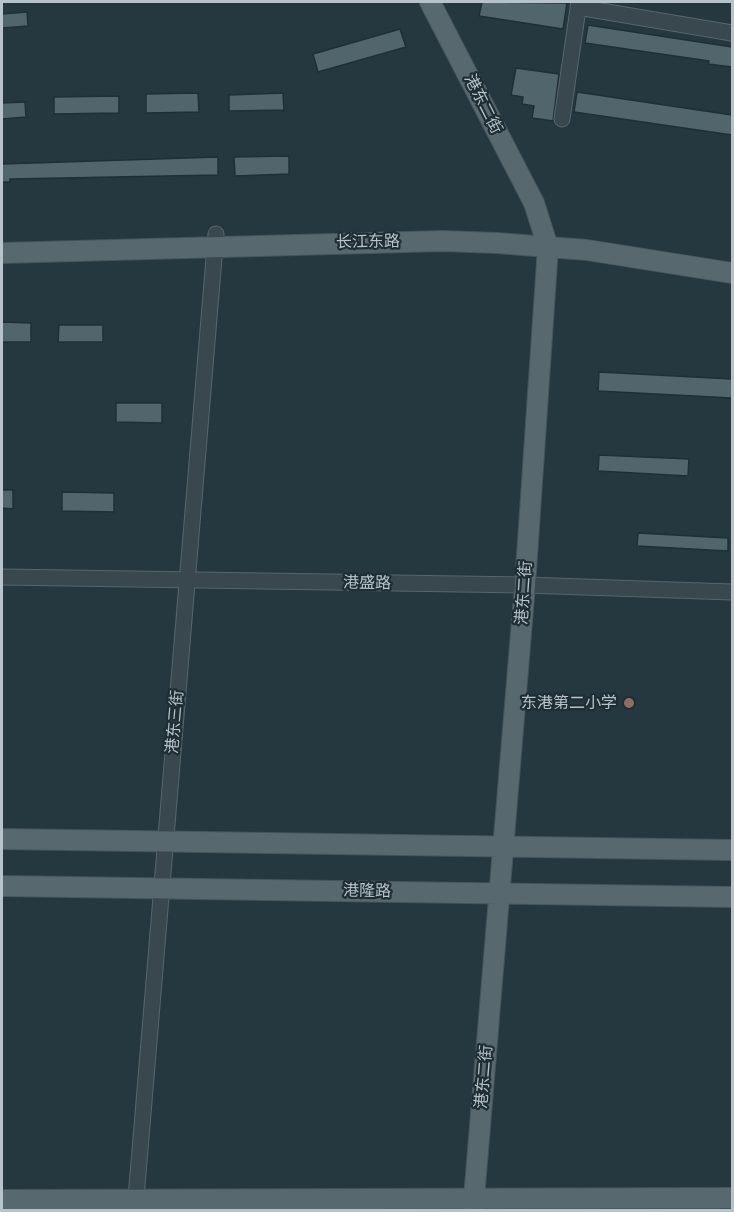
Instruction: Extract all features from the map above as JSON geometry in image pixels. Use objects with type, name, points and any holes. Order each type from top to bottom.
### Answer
[{"type":"main road","name":"港东二街","points":[[430,2],[534,203],[546,241],[525,585],[501,893],[473,1204]]},
{"type":"main road","name":"长江东路","points":[[2,240],[546,241],[581,238],[732,260]]},
{"type":"main road","name":"长江东路","points":[[2,253],[215,240]]},
{"type":"main road","name":"长江东路","points":[[546,241],[587,250],[732,273]]},
{"type":"main road","points":[[2,839],[732,850]]},
{"type":"main road","name":"港隆路","points":[[2,886],[732,897]]},
{"type":"main road","points":[[2,1200],[135,1205],[473,1204],[732,1198]]},
{"type":"street","points":[[562,119],[578,4],[732,33]]},
{"type":"street","name":"港东三街","points":[[135,1205],[215,240]]},
{"type":"street","name":"港盛路","points":[[2,577],[525,585],[732,592]]},
{"type":"building","points":[[482,2],[567,3],[563,29],[479,16]]},
{"type":"building","points":[[27,12],[28,26],[2,28],[2,14]]},
{"type":"building","points":[[588,25],[732,47],[732,67],[708,64],[709,61],[585,43]]},
{"type":"building","points":[[400,29],[406,47],[318,72],[313,54]]},
{"type":"building","points":[[516,68],[559,74],[553,121],[532,118],[534,106],[522,104],[523,97],[511,95]]},
{"type":"building","points":[[577,92],[732,115],[732,135],[574,112]]},
{"type":"building","points":[[198,93],[199,112],[146,113],[146,94]]},
{"type":"building","points":[[283,93],[284,110],[229,111],[229,95]]},
{"type":"building","points":[[119,96],[119,113],[54,114],[54,97]]},
{"type":"building","points":[[25,102],[26,117],[2,119],[2,103]]},
{"type":"building","points":[[289,156],[289,174],[235,176],[234,157]]},
{"type":"building","points":[[218,157],[218,175],[10,179],[10,182],[2,182],[2,164]]},
{"type":"building","points":[[2,322],[31,323],[31,342],[2,342]]},
{"type":"building","points":[[59,325],[103,325],[103,342],[58,342]]},
{"type":"building","points":[[599,372],[732,379],[732,398],[598,391]]},
{"type":"building","points":[[116,403],[162,403],[162,423],[116,422]]},
{"type":"building","points":[[599,455],[689,459],[688,476],[598,471]]},
{"type":"building","points":[[2,490],[13,490],[13,509],[2,508]]},
{"type":"building","points":[[62,492],[114,493],[114,512],[62,511]]},
{"type":"building","points":[[638,533],[728,538],[728,551],[637,546]]},
{"type":"place","name":"东港第二小学","points":[[629,703]]}]
